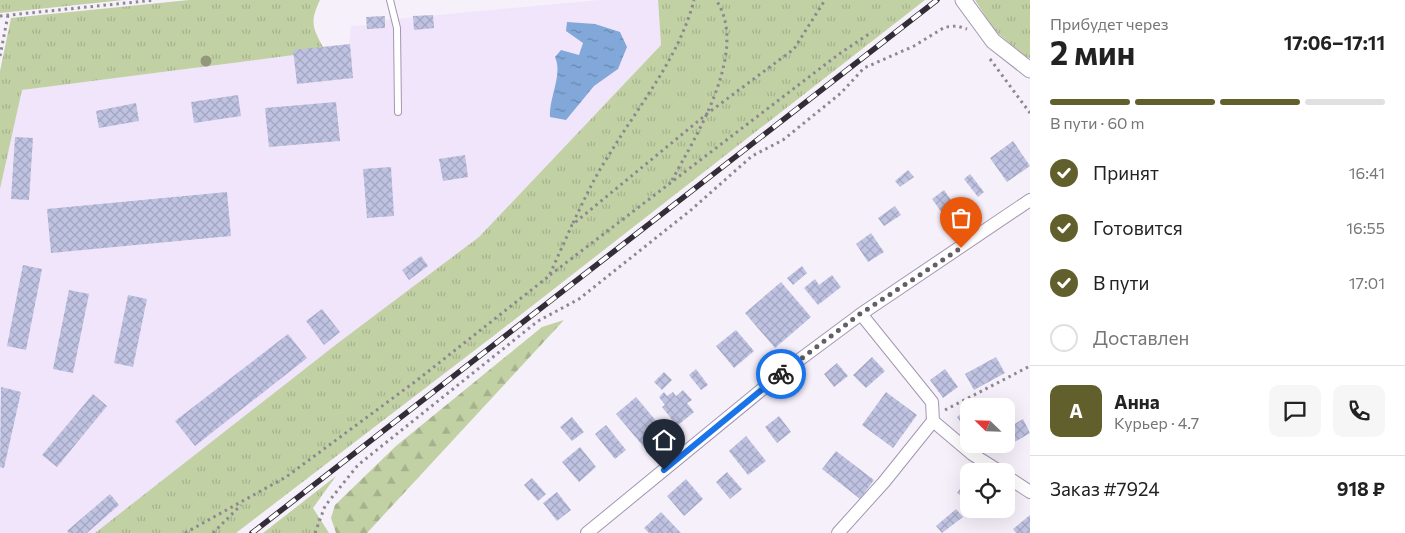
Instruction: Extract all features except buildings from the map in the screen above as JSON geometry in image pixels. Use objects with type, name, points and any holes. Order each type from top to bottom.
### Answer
[{"type":"street","points":[[963,0],[993,41],[1030,70]]},
{"type":"street","points":[[587,533],[787,369],[860,314],[1030,200]]},
{"type":"street","points":[[838,533],[884,482],[933,418],[932,402],[860,314]]},
{"type":"street","points":[[933,418],[972,454],[986,463]]},
{"type":"street","points":[[1015,482],[1030,492]]},
{"type":"lane","points":[[390,0],[397,28],[398,112]]},
{"type":"path","points":[[0,16],[155,0]]},
{"type":"path","points":[[549,276],[609,154],[648,96],[678,42],[694,0]]},
{"type":"path","points":[[670,183],[708,113],[722,75],[726,48],[725,22],[716,0]]},
{"type":"path","points":[[572,226],[708,113],[794,49],[825,0]]},
{"type":"path","points":[[0,56],[8,15]]},
{"type":"path","points":[[315,533],[325,506],[358,465],[538,321],[579,299],[691,210],[752,156],[783,140],[841,93],[864,68],[914,46],[945,27],[956,26],[968,30]]},
{"type":"path","points":[[185,533],[286,478],[416,381],[549,276],[839,54],[872,32]]},
{"type":"path","points":[[933,418],[1030,366]]},
{"type":"path","points":[[213,533],[244,502]]},
{"type":"shaded area","points":[[599,0],[658,0],[661,45],[479,237],[97,533],[0,533],[0,189],[22,90],[293,55],[349,44],[351,26],[367,25],[366,17],[385,16],[385,20]]},
{"type":"green space","points":[[0,0],[124,0],[0,13]]},
{"type":"green space","points":[[189,0],[320,0],[315,13],[314,24],[316,34],[323,47],[294,55],[22,90],[0,189],[0,71],[11,18]]},
{"type":"green space","points":[[658,0],[925,0],[496,334],[236,533],[95,533],[338,343],[479,237],[661,45]]},
{"type":"green space","points":[[975,0],[1030,0],[1030,58],[1026,57],[994,30]]},
{"type":"green space","points":[[564,320],[367,533],[336,533],[331,518],[335,505],[396,446],[542,327]]},
{"type":"green space","points":[[336,476],[313,508],[329,533],[263,533]]},
{"type":"water","points":[[567,22],[595,24],[620,32],[627,47],[618,69],[594,86],[566,120],[550,117],[551,102],[557,79],[555,57],[561,50],[579,55],[583,43],[566,31]]},
{"type":"railway","points":[[252,533],[937,0]]},
{"type":"way so far","points":[[781,374],[860,314],[961,248]]},
{"type":"route","points":[[664,470],[781,374]]}]
